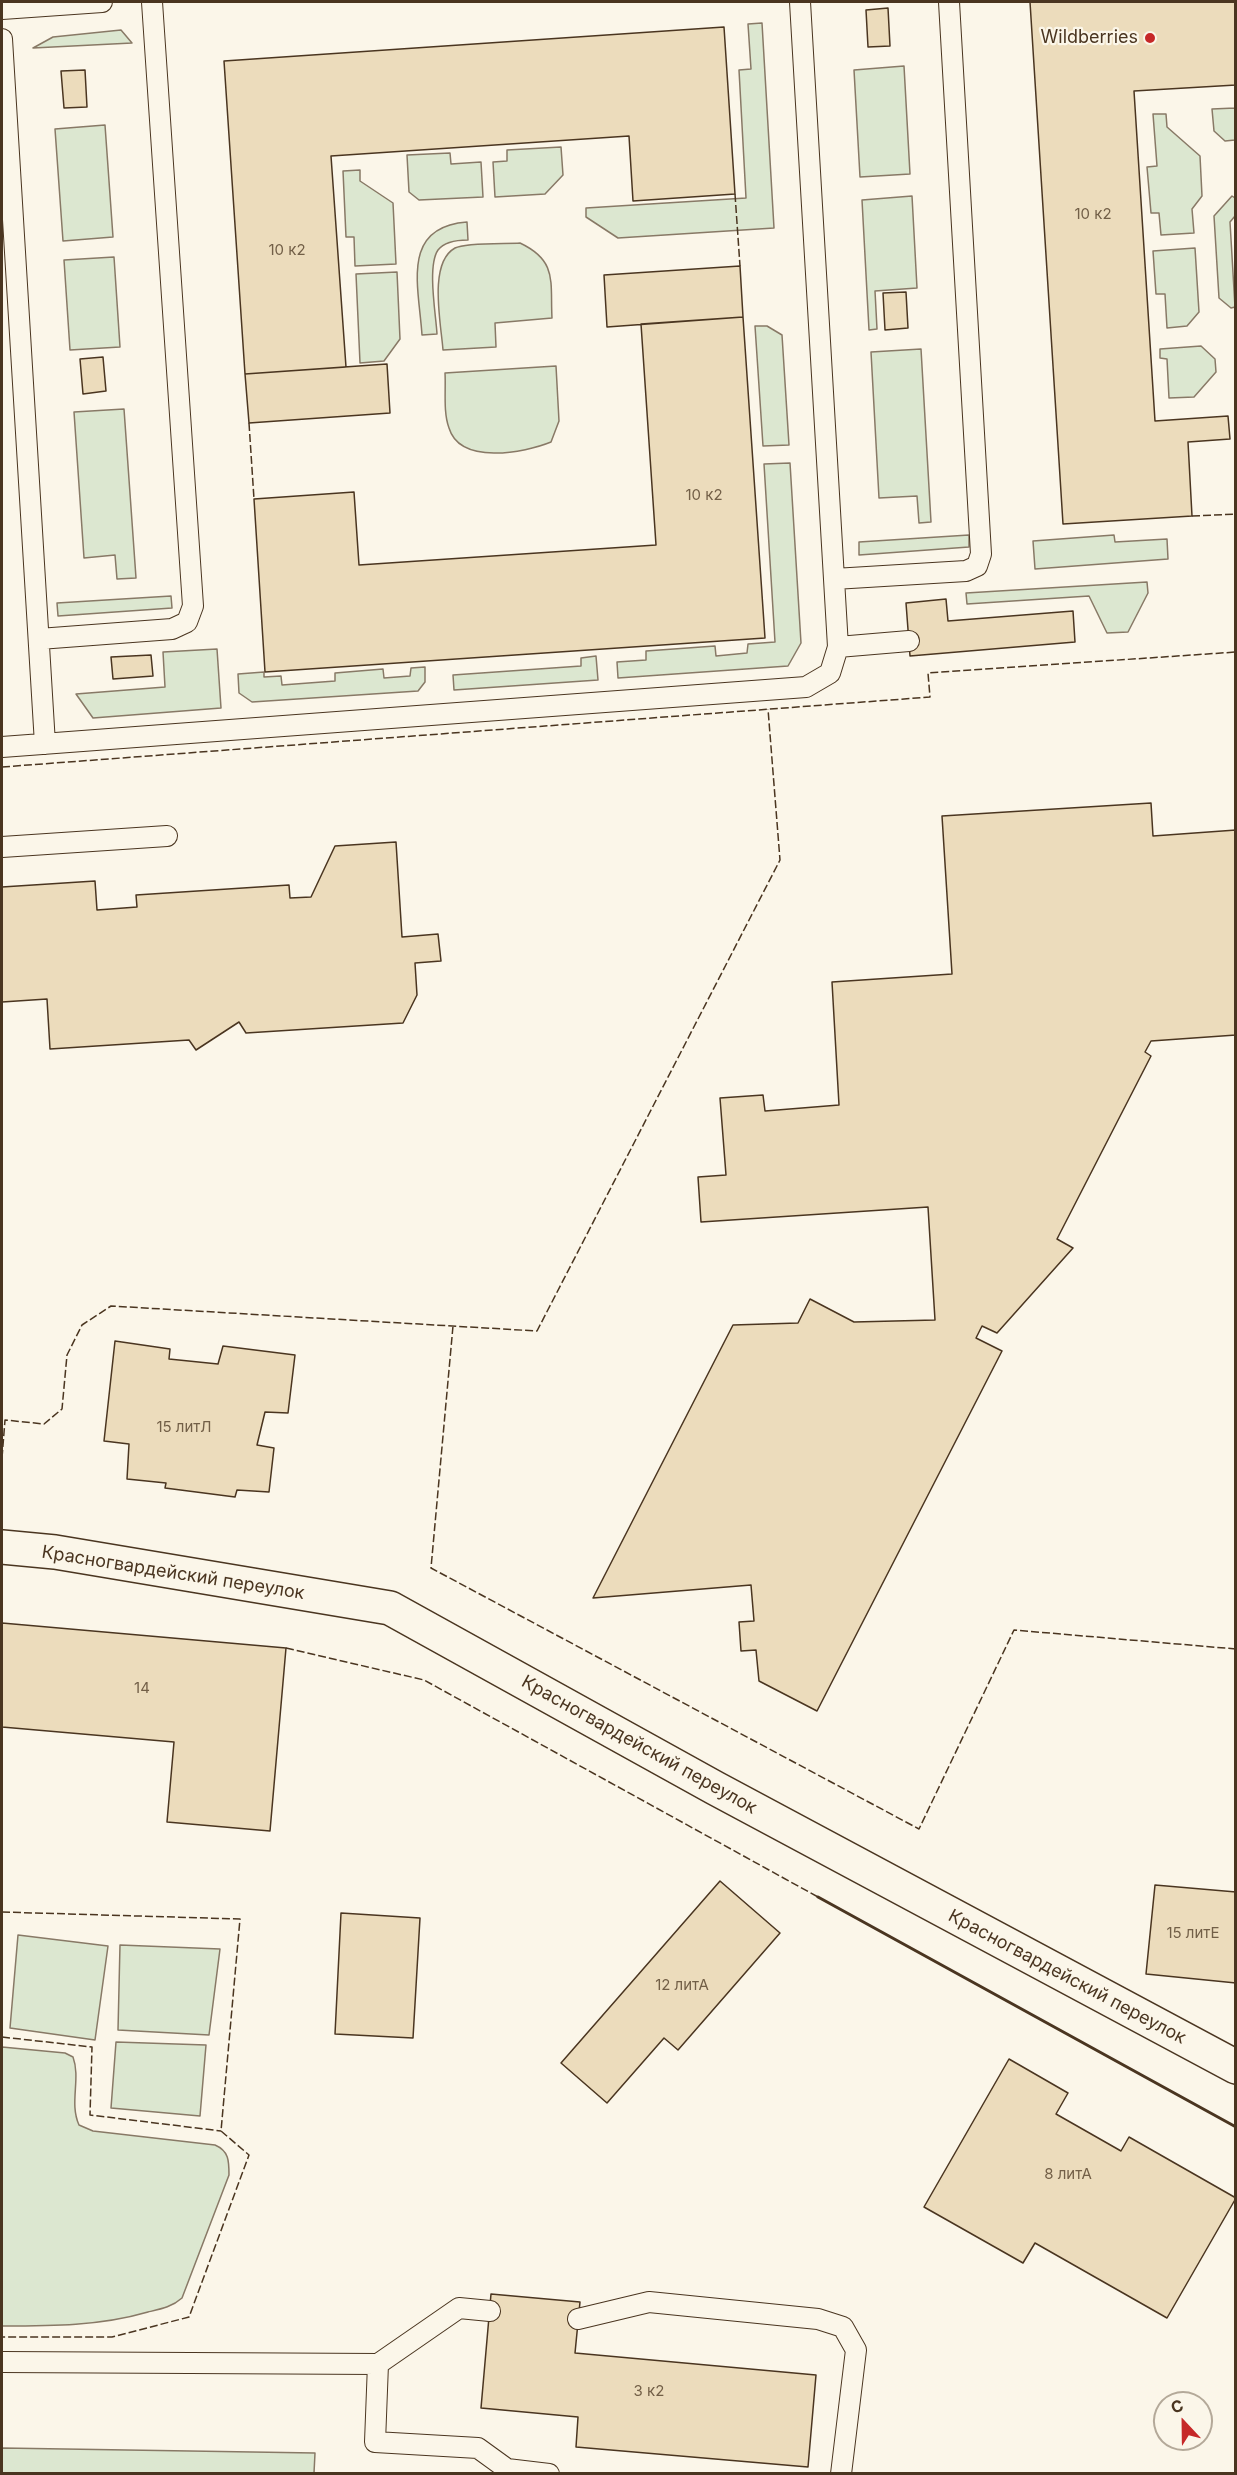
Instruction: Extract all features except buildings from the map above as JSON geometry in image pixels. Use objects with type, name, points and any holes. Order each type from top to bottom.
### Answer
[{"type":"street","name":"Красногвардейский переулок","points":[[2,1547],[55,1552],[390,1608],[715,1788],[1236,2067]]},
{"type":"lane","points":[[2,9],[102,2]]},
{"type":"lane","points":[[39,639],[172,629],[187,622],[193,606],[152,2]]},
{"type":"lane","points":[[2,747],[806,687],[830,673],[838,647],[800,2]]},
{"type":"lane","points":[[834,579],[966,571],[977,566],[981,554],[948,2]]},
{"type":"lane","points":[[2,39],[45,744]]},
{"type":"lane","points":[[838,647],[909,641]]},
{"type":"lane","points":[[2,847],[166,836]]},
{"type":"lane","points":[[578,2319],[649,2302],[818,2319],[843,2327],[856,2350],[841,2474]]},
{"type":"lane","points":[[2,2362],[378,2364],[459,2308],[490,2311]]},
{"type":"lane","points":[[378,2364],[375,2442],[478,2448],[507,2469],[549,2474]]},
{"type":"green space","points":[[762,23],[774,228],[618,238],[586,217],[586,208],[746,198],[739,70],[751,69],[748,24]]},
{"type":"green space","points":[[121,30],[132,43],[33,48],[53,37]]},
{"type":"green space","points":[[904,66],[910,174],[860,177],[854,70]]},
{"type":"green space","points":[[1235,108],[1235,140],[1225,141],[1214,131],[1212,109]]},
{"type":"green space","points":[[1153,114],[1166,114],[1167,127],[1200,156],[1202,196],[1192,209],[1194,233],[1161,235],[1159,213],[1151,213],[1147,167],[1157,166]]},
{"type":"green space","points":[[105,125],[113,237],[63,241],[55,129]]},
{"type":"green space","points":[[561,147],[563,175],[545,194],[495,197],[493,162],[507,161],[507,150]]},
{"type":"green space","points":[[450,153],[451,164],[481,162],[483,197],[419,200],[409,192],[407,155]]},
{"type":"green space","points":[[360,170],[360,181],[393,203],[396,264],[355,266],[354,237],[346,237],[343,171]]},
{"type":"green space","points":[[912,196],[917,288],[875,291],[877,329],[869,330],[862,200]]},
{"type":"green space","points":[[1232,196],[1235,198],[1235,216],[1230,222],[1235,307],[1231,308],[1219,298],[1214,216]]},
{"type":"green space","points":[[467,222],[468,240],[444,245],[435,257],[433,279],[437,334],[422,335],[417,279],[418,262],[423,247],[431,235],[446,226]]},
{"type":"green space","points":[[520,243],[541,257],[550,274],[552,318],[495,323],[496,347],[443,350],[438,294],[441,266],[447,256],[460,246]]},
{"type":"green space","points":[[1195,248],[1199,312],[1187,326],[1167,328],[1165,294],[1156,294],[1153,251]]},
{"type":"green space","points":[[114,257],[120,347],[70,350],[64,260]]},
{"type":"green space","points":[[397,272],[400,339],[384,361],[360,363],[356,274]]},
{"type":"green space","points":[[755,326],[767,326],[782,335],[789,445],[763,446]]},
{"type":"green space","points":[[1201,346],[1215,359],[1216,372],[1194,397],[1169,398],[1167,359],[1160,358],[1160,349]]},
{"type":"green space","points":[[921,349],[931,522],[919,523],[917,496],[879,498],[871,352]]},
{"type":"green space","points":[[556,366],[559,421],[551,442],[525,450],[494,453],[479,452],[455,440],[446,415],[445,373]]},
{"type":"green space","points":[[124,409],[136,578],[117,579],[115,555],[84,558],[74,412]]},
{"type":"green space","points":[[790,463],[801,643],[788,666],[618,678],[617,662],[646,660],[646,651],[715,646],[716,656],[747,653],[748,644],[775,642],[764,464]]},
{"type":"green space","points":[[969,535],[969,547],[859,555],[859,542]]},
{"type":"green space","points":[[1114,535],[1115,542],[1167,539],[1168,559],[1035,569],[1033,541]]},
{"type":"green space","points":[[1147,582],[1148,593],[1128,632],[1107,633],[1089,596],[967,604],[966,593]]},
{"type":"green space","points":[[171,596],[172,608],[58,616],[57,603]]},
{"type":"green space","points":[[217,649],[221,708],[93,718],[76,694],[165,687],[163,652]]},
{"type":"green space","points":[[596,656],[598,680],[454,690],[453,675],[581,666],[581,658]]},
{"type":"green space","points":[[425,667],[425,682],[418,691],[252,702],[239,693],[238,674],[264,672],[264,677],[281,676],[282,685],[335,681],[335,673],[383,669],[384,678],[410,676],[411,668]]},
{"type":"green space","points":[[18,1935],[108,1946],[95,2040],[10,2028]]},
{"type":"green space","points":[[120,1945],[220,1949],[209,2035],[118,2030]]},
{"type":"green space","points":[[116,2042],[206,2045],[200,2116],[111,2108]]},
{"type":"green space","points":[[2,2047],[65,2053],[73,2057],[76,2074],[75,2108],[79,2125],[93,2131],[215,2145],[226,2153],[229,2175],[182,2298],[178,2301],[162,2309],[94,2323],[2,2326]]},
{"type":"green space","points":[[2,2448],[315,2453],[314,2473],[2,2474]]},
{"type":"fence","points":[[735,194],[740,266]]},
{"type":"fence","points":[[249,423],[254,499]]},
{"type":"fence","points":[[1192,516],[1236,514]]},
{"type":"fence","points":[[2,767],[930,697],[928,673],[1236,652]]},
{"type":"fence","points":[[2,1458],[5,1420],[44,1424],[62,1409],[67,1355],[82,1325],[111,1306],[537,1331],[780,860],[768,709]]},
{"type":"fence","points":[[453,1326],[431,1568],[919,1829],[1014,1630],[1236,1649]]},
{"type":"fence","points":[[286,1648],[424,1680],[818,1897]]},
{"type":"fence","points":[[2,1912],[240,1919],[221,2131],[249,2155],[189,2317],[112,2337],[2,2337]]},
{"type":"fence","points":[[2,2037],[92,2047],[90,2115],[221,2131]]},
{"type":"wall","points":[[818,1897],[1236,2127]]},
{"type":"place","name":"Wildberries","points":[[1150,38]]}]
